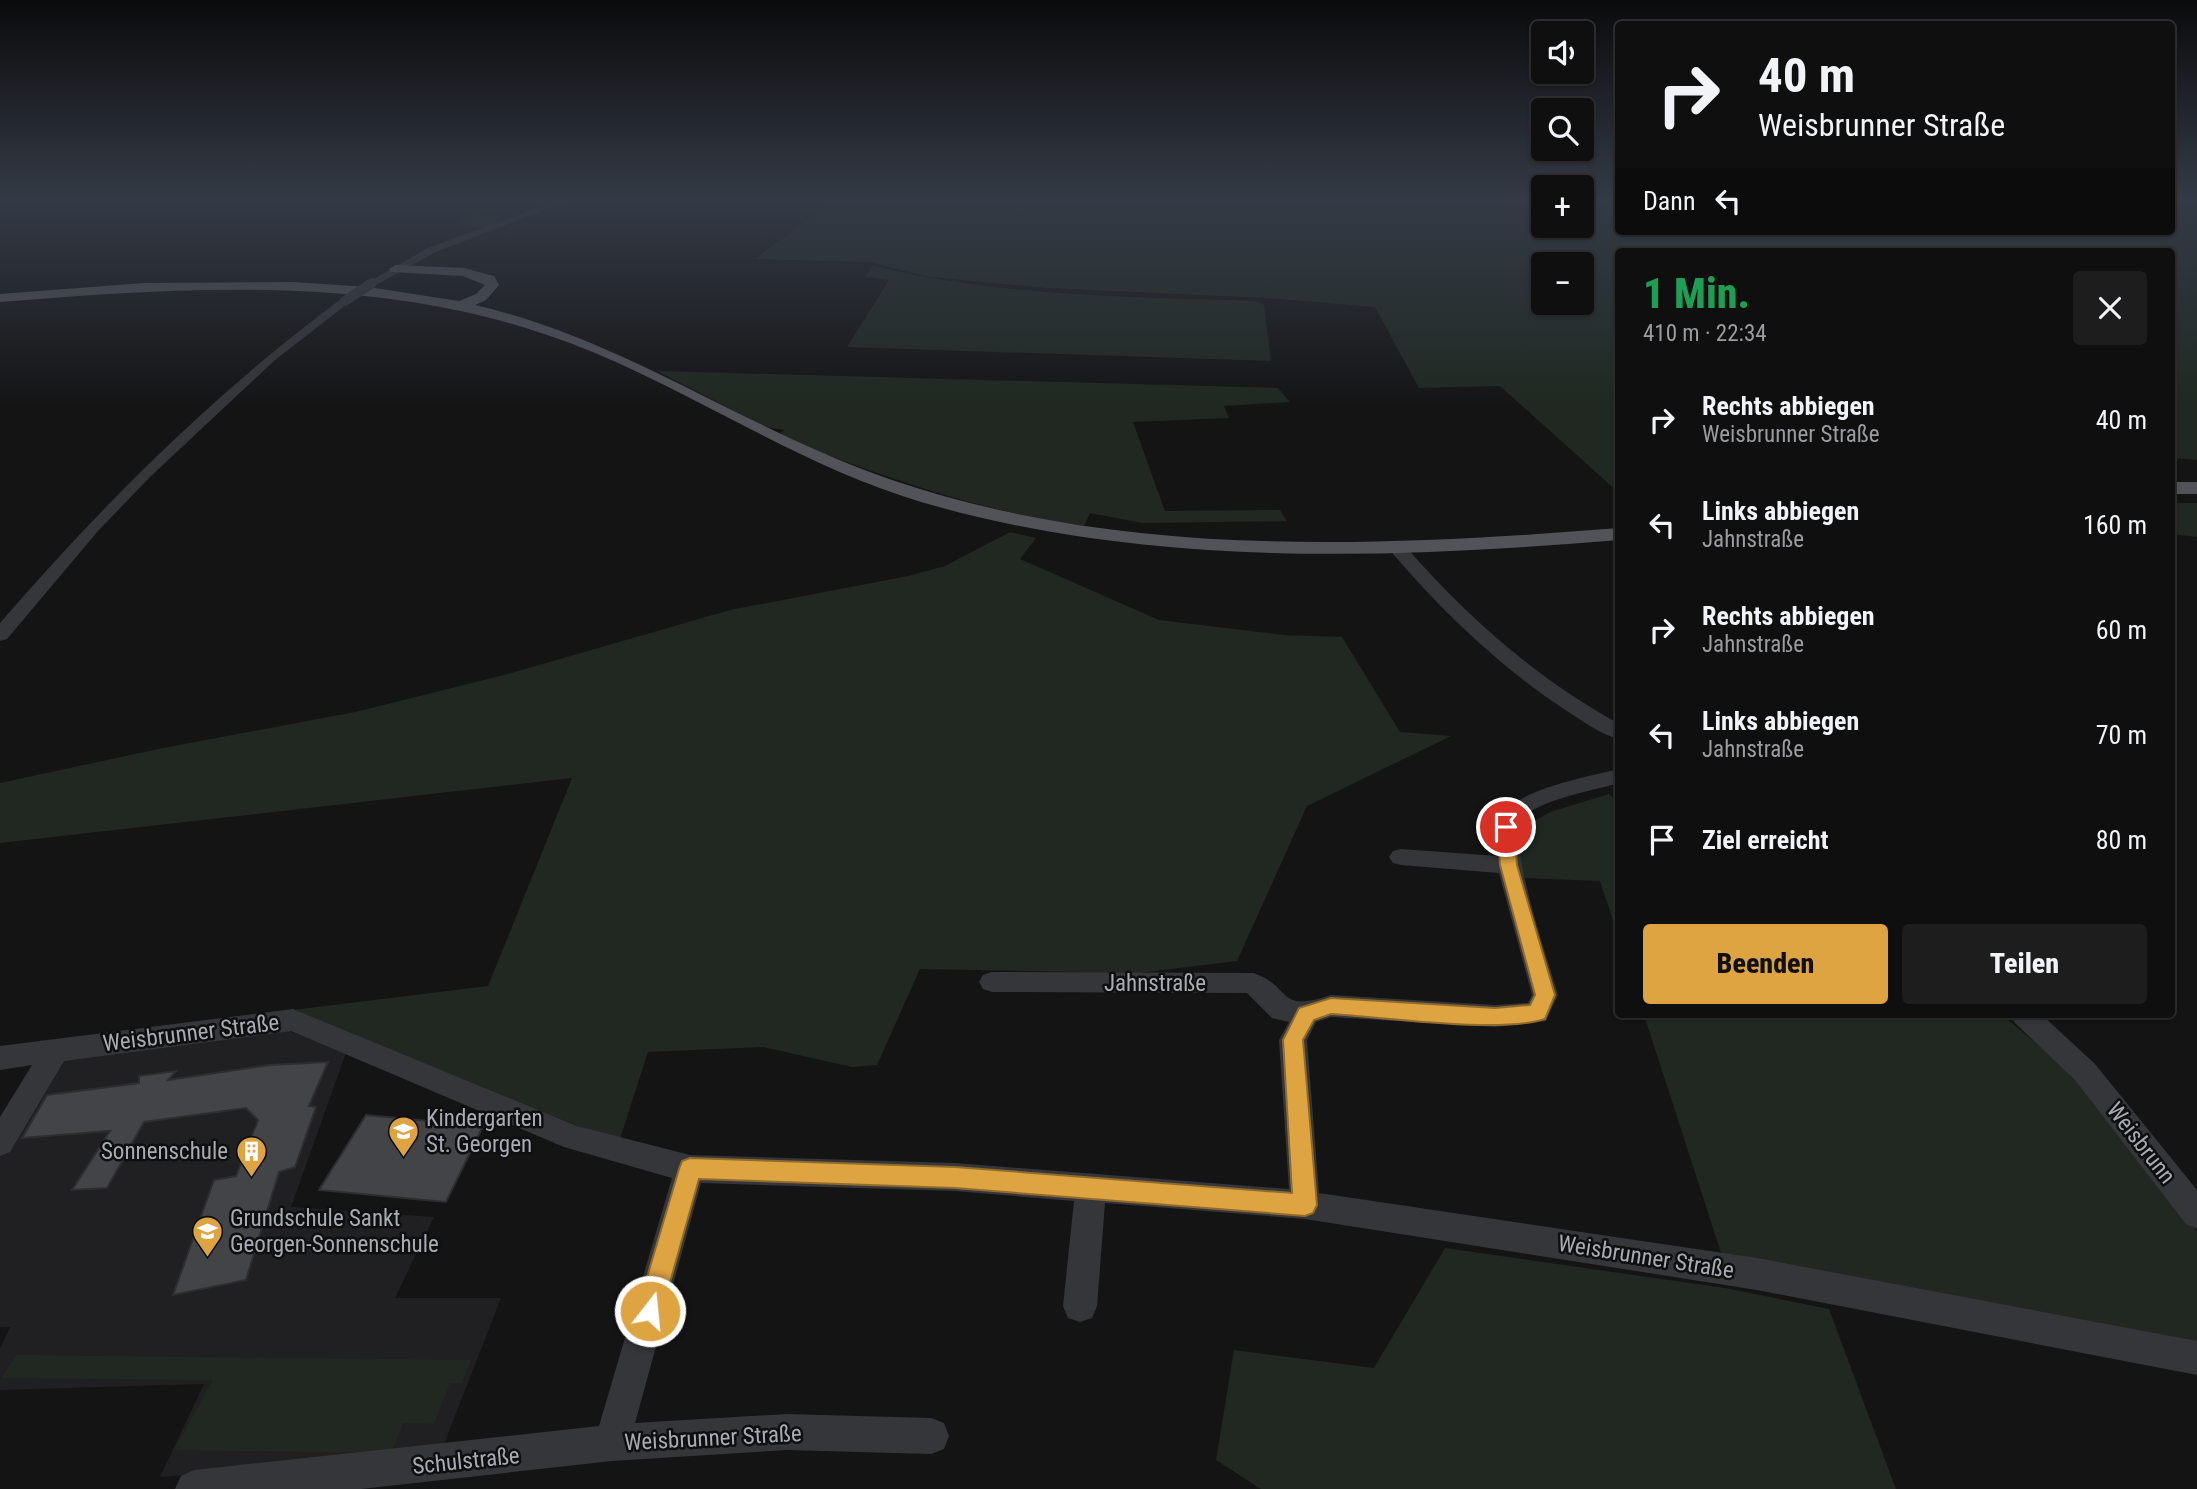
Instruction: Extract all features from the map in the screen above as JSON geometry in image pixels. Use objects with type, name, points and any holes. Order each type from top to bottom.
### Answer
[{"type":"main road","points":[[407,269],[464,272],[489,279],[492,285],[485,294],[458,306]]},
{"type":"main road","points":[[0,298],[167,287],[253,287],[368,293],[513,317],[579,340],[825,462],[957,506],[1069,530],[1172,543],[1307,550],[1399,550],[1615,534]]},
{"type":"main road","points":[[2175,488],[2197,488]]},
{"type":"street","points":[[0,635],[92,528],[145,474],[271,357],[345,301],[395,269]]},
{"type":"street","points":[[1399,550],[1488,643],[1520,671],[1578,711],[1615,731]]},
{"type":"street","name":"Jahnstraße","points":[[992,982],[1253,983],[1281,1010],[1307,1014],[1331,1006],[1495,1016],[1537,1013],[1545,995],[1508,865],[1506,827],[1516,811],[1533,801],[1615,777]]},
{"type":"street","points":[[1401,857],[1508,865]]},
{"type":"street","points":[[1305,1205],[1293,1040],[1307,1014]]},
{"type":"street","name":"Weisbrunn","points":[[2027,1018],[2085,1072],[2197,1214]]},
{"type":"street","name":"Weisbrunner Straße","points":[[0,1058],[293,1020],[574,1138],[690,1169],[955,1177],[1305,1205],[1757,1274],[2197,1358]]},
{"type":"street","points":[[0,1143],[56,1051]]},
{"type":"street","name":"Weisbrunner Straße","points":[[690,1169],[612,1443],[773,1432],[931,1436]]},
{"type":"street","points":[[1080,1306],[1091,1187]]},
{"type":"street","name":"Schulstraße","points":[[194,1489],[612,1443]]},
{"type":"shaded area","points":[[870,269],[889,269],[968,284],[1015,289],[1112,296],[1256,301],[1264,305],[1271,361],[847,347],[889,280],[865,277]]},
{"type":"shaded area","points":[[899,269],[1531,269],[1531,315],[1594,315],[1594,269],[1615,269],[1615,489],[1500,386],[1419,388],[1375,307],[1266,298],[1048,288],[929,277]]},
{"type":"shaded area","points":[[2175,269],[2197,269],[2197,460],[2175,458]]},
{"type":"shaded area","points":[[657,371],[1278,388],[1290,402],[1224,406],[1229,418],[1133,422],[1165,511],[1280,510],[1287,521],[1142,523],[1090,513],[1084,526],[1008,512],[897,480],[789,440],[780,433],[785,430],[766,427]]},
{"type":"shaded area","points":[[2175,503],[2197,503],[2197,537],[2175,534]]},
{"type":"shaded area","points":[[1010,532],[1036,538],[1020,559],[1159,620],[1284,635],[1342,637],[1400,732],[1451,736],[1307,806],[1237,961],[1138,973],[920,969],[877,1065],[852,1067],[763,1047],[648,1052],[619,1142],[285,1011],[488,986],[572,778],[0,843],[0,783],[163,748],[355,712],[508,674],[730,610],[908,576],[945,566]]},
{"type":"shaded area","points":[[1609,794],[1615,800],[1615,926],[1600,881],[1525,878],[1511,835],[1550,812]]},
{"type":"shaded area","points":[[1645,1018],[2006,1018],[2049,1054],[2098,1102],[2197,1232],[2197,1353],[1725,1265]]},
{"type":"shaded area","name":"Grundschule Sankt Georgen-Sonnenschule","points":[[274,1025],[346,1053],[291,1207],[434,1217],[395,1298],[501,1298],[441,1452],[160,1477],[204,1384],[0,1390],[0,1349],[10,1327],[0,1327],[0,1156],[46,1057]]},
{"type":"shaded area","points":[[1445,1248],[1725,1288],[1829,1309],[1896,1489],[1261,1489],[1216,1460],[1234,1350],[1374,1368]]},
{"type":"shaded area","points":[[17,1355],[471,1360],[462,1383],[450,1383],[434,1424],[403,1423],[391,1453],[174,1450],[213,1380],[1,1378]]},
{"type":"building","name":"Sonnenschule","points":[[328,1062],[309,1106],[316,1107],[295,1167],[279,1172],[246,1280],[173,1295],[214,1180],[236,1176],[258,1120],[246,1108],[144,1122],[107,1188],[72,1190],[110,1131],[22,1138],[47,1095],[139,1083],[139,1076],[176,1071],[168,1080],[270,1065]]},
{"type":"building","name":"Kindergarten St. Georgen","points":[[366,1115],[483,1126],[446,1202],[319,1190]]},
{"type":"place","name":"Kindergarten St. Georgen","points":[[403,1158]]},
{"type":"place","name":"Sonnenschule","points":[[251,1178]]},
{"type":"place","name":"Grundschule Sankt Georgen-Sonnenschule","points":[[207,1258]]},
{"type":"route","points":[[650,1311],[690,1169],[955,1177],[1305,1205],[1293,1040],[1307,1014],[1331,1006],[1495,1016],[1537,1013],[1545,995],[1508,865],[1506,827]]}]
